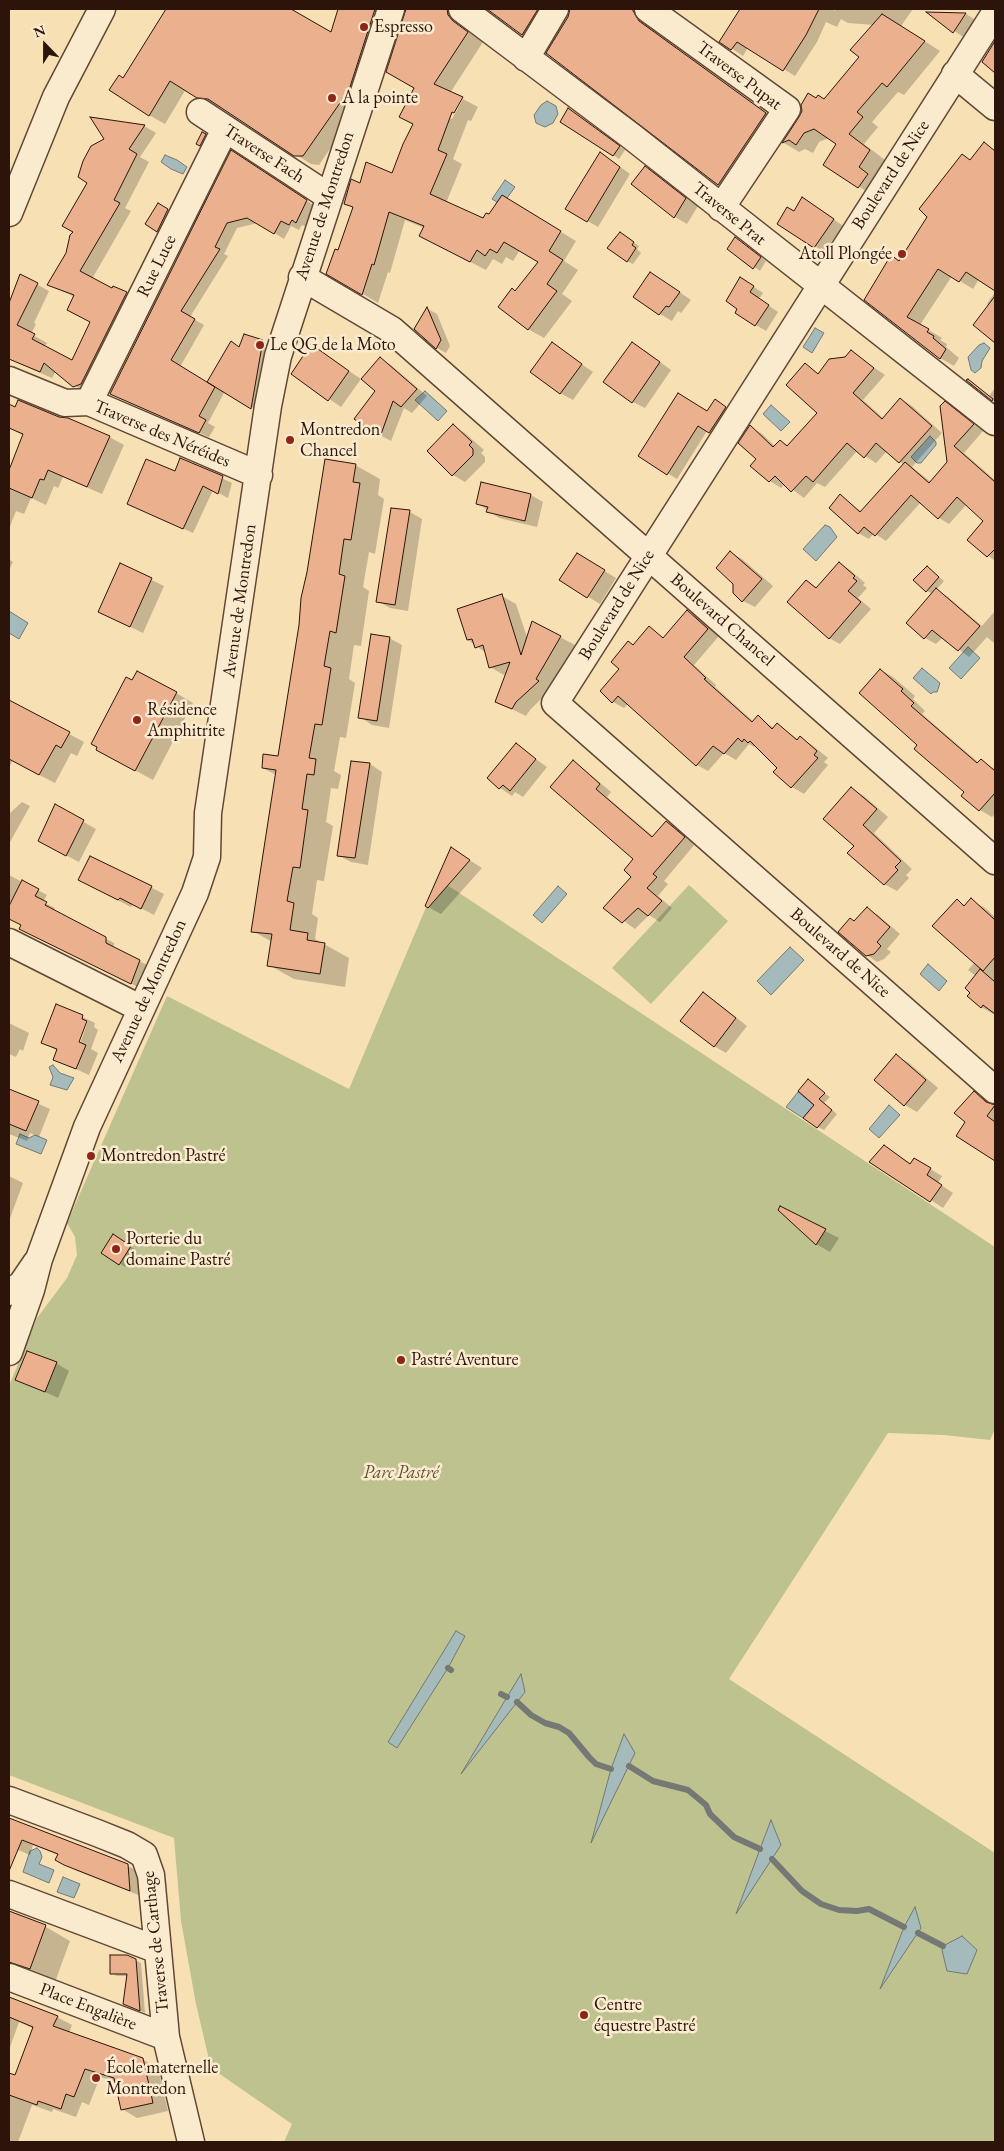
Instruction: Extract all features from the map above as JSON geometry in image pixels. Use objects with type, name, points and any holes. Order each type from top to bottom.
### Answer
[{"type":"street","points":[[9,213],[56,97],[102,9]]},
{"type":"street","name":"Avenue de Montredon","points":[[11,1338],[31,1290],[39,1259],[87,1127],[140,1008],[195,893],[207,857],[208,813],[278,356],[328,196],[391,9]]},
{"type":"street","name":"Traverse Prat","points":[[462,9],[631,136],[995,422]]},
{"type":"street","points":[[526,58],[555,9]]},
{"type":"street","name":"Traverse Pupat","points":[[648,9],[787,108],[722,208]]},
{"type":"street","name":"Boulevard de Nice","points":[[995,14],[555,703],[995,1090]]},
{"type":"street","points":[[955,74],[995,108]]},
{"type":"street","name":"Traverse Fach","points":[[200,112],[328,196]]},
{"type":"street","name":"Rue Luce","points":[[89,402],[225,129]]},
{"type":"street","name":"Boulevard Chancel","points":[[302,277],[392,330],[995,861]]},
{"type":"street","name":"Traverse des Néréides","points":[[9,380],[65,403],[89,402],[259,475]]},
{"type":"street","points":[[9,942],[140,1008]]},
{"type":"street","points":[[9,1292],[21,1285],[39,1259]]},
{"type":"street","name":"Traverse de Carthage","points":[[9,1800],[97,1832],[127,1845],[144,1855],[151,1875],[166,2037],[191,2142]]},
{"type":"street","points":[[9,1894],[158,1950]]},
{"type":"street","name":"Place Engalière","points":[[9,1977],[166,2037]]},
{"type":"green space","name":"Parc Pastré","points":[[438,879],[995,1247],[995,1429],[990,1440],[944,1435],[888,1433],[729,1679],[995,1853],[995,2142],[284,2142],[292,2124],[211,2068],[196,2004],[181,1921],[174,1838],[9,1775],[9,1386],[37,1318],[67,1278],[77,1255],[75,1237],[67,1223],[167,996],[349,1089]]},
{"type":"green space","points":[[689,885],[728,921],[651,1004],[612,968]]},
{"type":"shaded area","points":[[547,101],[556,106],[558,114],[553,123],[545,127],[536,123],[534,115],[541,105]]},
{"type":"shaded area","points":[[165,155],[187,167],[183,174],[161,162]]},
{"type":"shaded area","points":[[505,180],[515,187],[502,205],[492,199]]},
{"type":"shaded area","points":[[815,328],[824,333],[812,353],[803,347]]},
{"type":"shaded area","points":[[984,343],[990,348],[982,361],[981,368],[975,373],[971,370],[968,357],[979,345]]},
{"type":"shaded area","points":[[425,391],[447,411],[438,421],[415,400]]},
{"type":"shaded area","points":[[771,405],[790,422],[781,431],[763,414]]},
{"type":"shaded area","points":[[930,436],[936,442],[936,445],[921,463],[917,463],[911,457]]},
{"type":"shaded area","points":[[825,525],[830,527],[837,537],[816,561],[803,549]]},
{"type":"shaded area","points":[[9,611],[28,623],[19,639],[9,633]]},
{"type":"shaded area","points":[[968,647],[980,658],[961,679],[949,668]]},
{"type":"shaded area","points":[[922,668],[940,683],[937,692],[931,694],[913,678]]},
{"type":"shaded area","points":[[558,886],[567,894],[542,923],[533,915]]},
{"type":"shaded area","points":[[790,947],[804,960],[771,995],[757,981]]},
{"type":"shaded area","points":[[928,964],[947,981],[939,991],[920,974]]},
{"type":"shaded area","points":[[53,1065],[60,1073],[74,1078],[67,1090],[50,1085],[53,1077],[49,1067]]},
{"type":"shaded area","points":[[798,1092],[814,1105],[803,1118],[786,1107]]},
{"type":"shaded area","points":[[889,1105],[900,1115],[879,1138],[869,1129]]},
{"type":"shaded area","points":[[20,1134],[29,1138],[35,1135],[47,1140],[41,1154],[16,1144]]},
{"type":"shaded area","points":[[456,1631],[465,1636],[448,1668],[397,1748],[388,1742]]},
{"type":"shaded area","points":[[521,1674],[525,1692],[461,1774],[507,1697]]},
{"type":"shaded area","points":[[624,1734],[635,1753],[591,1843],[611,1769]]},
{"type":"shaded area","points":[[771,1820],[781,1845],[736,1914],[760,1849]]},
{"type":"shaded area","points":[[37,1848],[42,1857],[39,1864],[54,1870],[49,1883],[23,1872],[30,1851]]},
{"type":"shaded area","points":[[63,1877],[80,1884],[74,1898],[57,1892]]},
{"type":"shaded area","points":[[915,1907],[921,1928],[880,1989],[904,1927]]},
{"type":"shaded area","points":[[962,1936],[977,1950],[967,1974],[947,1971],[942,1950],[943,1946]]},
{"type":"building","points":[[166,9],[291,9],[331,32],[338,9],[375,9],[349,90],[303,156],[294,156],[208,99],[197,98],[170,81],[149,116],[109,90],[119,75],[123,78]]},
{"type":"building","points":[[406,9],[447,9],[448,15],[453,21],[468,32],[434,84],[463,97],[454,113],[452,112],[438,150],[447,154],[430,194],[483,218],[486,213],[489,214],[502,195],[561,231],[549,251],[563,260],[547,284],[557,291],[528,330],[498,307],[512,288],[515,291],[538,262],[504,242],[497,253],[490,249],[485,256],[477,250],[470,262],[419,236],[424,226],[389,212],[374,265],[372,264],[362,295],[326,274],[335,249],[338,250],[353,207],[344,204],[351,179],[360,183],[366,162],[392,173],[413,124],[399,117],[414,88],[386,72]]},
{"type":"building","points":[[487,9],[538,9],[522,35]]},
{"type":"building","points":[[570,9],[632,9],[639,21],[766,113],[718,185],[546,53],[568,17]]},
{"type":"building","points":[[740,9],[819,9],[806,35],[783,71],[737,42],[731,50],[719,42]]},
{"type":"building","points":[[926,12],[966,13],[953,33]]},
{"type":"building","points":[[882,14],[925,41],[887,87],[882,83],[857,112],[863,117],[849,134],[870,150],[859,167],[868,174],[858,188],[823,165],[836,144],[814,129],[804,133],[796,145],[789,140],[782,143],[799,117],[802,111],[801,105],[808,93],[816,98],[818,95],[824,99],[859,57],[850,50]]},
{"type":"building","points":[[995,41],[995,73],[982,62]]},
{"type":"building","points":[[568,108],[620,146],[613,156],[560,122]]},
{"type":"building","points":[[90,117],[145,125],[129,149],[137,154],[114,200],[120,203],[80,271],[112,288],[113,286],[127,292],[81,384],[73,387],[44,363],[40,372],[9,359],[9,303],[20,274],[38,283],[17,325],[35,334],[32,339],[72,360],[90,322],[67,310],[74,295],[47,285],[66,253],[70,235],[73,232],[62,226],[87,183],[78,177],[83,161],[91,146],[104,139]]},
{"type":"building","points":[[202,132],[206,134],[200,146],[196,144]]},
{"type":"building","points":[[984,142],[995,151],[995,291],[966,272],[959,282],[938,269],[907,317],[929,329],[927,332],[934,336],[933,338],[946,349],[940,359],[864,300],[891,255],[899,261],[927,217],[919,209],[962,154],[970,160]]},
{"type":"building","points":[[231,150],[307,200],[296,223],[292,220],[289,225],[281,221],[274,234],[247,218],[227,223],[215,247],[220,249],[181,311],[195,319],[171,360],[215,387],[199,416],[206,420],[199,433],[110,394]]},
{"type":"building","points":[[600,152],[620,167],[587,222],[565,209]]},
{"type":"building","points":[[645,166],[686,198],[674,218],[631,184]]},
{"type":"building","points":[[802,197],[834,219],[814,248],[777,224],[787,207],[794,211]]},
{"type":"building","points":[[158,203],[168,209],[157,232],[145,224]]},
{"type":"building","points":[[620,232],[634,242],[632,245],[636,248],[627,262],[607,248]]},
{"type":"building","points":[[735,237],[761,257],[753,269],[727,249]]},
{"type":"building","points":[[650,272],[680,292],[669,307],[666,306],[659,315],[633,297]]},
{"type":"building","points":[[740,277],[754,286],[750,292],[769,305],[755,326],[735,313],[737,309],[726,301]]},
{"type":"building","points":[[995,296],[995,343],[973,325]]},
{"type":"building","points":[[427,307],[441,340],[436,349],[414,329]]},
{"type":"building","points":[[244,334],[263,340],[251,409],[207,382],[231,341],[239,347]]},
{"type":"building","points":[[552,342],[582,364],[560,394],[530,372]]},
{"type":"building","points":[[632,342],[660,362],[632,403],[603,382]]},
{"type":"building","points":[[311,344],[349,371],[328,401],[291,374]]},
{"type":"building","points":[[851,350],[874,368],[853,393],[882,419],[900,398],[932,426],[899,463],[876,443],[864,458],[847,443],[813,482],[806,476],[791,492],[775,476],[769,482],[750,466],[756,459],[738,443],[750,425],[773,447],[780,440],[787,446],[817,413],[786,385],[805,363],[818,374],[829,359],[845,357]]},
{"type":"building","points":[[380,357],[417,389],[401,407],[393,401],[380,437],[354,419],[375,391],[361,379]]},
{"type":"building","points":[[968,379],[993,399],[992,401],[966,380]]},
{"type":"building","points":[[678,393],[707,411],[715,399],[726,407],[709,433],[698,426],[667,475],[638,456]]},
{"type":"building","points":[[18,400],[110,436],[87,487],[48,470],[44,480],[40,479],[32,498],[9,488],[9,470],[23,434],[9,428],[9,404],[15,407]]},
{"type":"building","points":[[945,401],[974,424],[954,446],[995,482],[995,549],[987,557],[967,540],[983,521],[957,497],[938,519],[911,495],[875,536],[864,527],[858,534],[829,508],[840,494],[860,512],[905,462],[929,483],[947,462],[940,406]]},
{"type":"building","points":[[453,424],[472,442],[469,445],[473,449],[473,455],[452,476],[427,451]]},
{"type":"building","points":[[180,458],[223,476],[218,494],[203,486],[183,529],[127,504],[146,459],[175,471]]},
{"type":"building","points":[[325,459],[356,464],[353,482],[360,483],[351,540],[344,539],[339,574],[345,576],[336,633],[330,631],[324,666],[331,668],[322,725],[315,724],[309,758],[316,759],[314,775],[307,774],[302,809],[308,810],[300,868],[293,867],[287,901],[294,903],[290,930],[308,933],[307,940],[325,943],[320,974],[267,966],[272,934],[251,932],[276,770],[262,768],[263,754],[278,756],[299,625],[301,598]]},
{"type":"building","points":[[481,482],[531,494],[525,521],[486,512],[488,507],[476,504]]},
{"type":"building","points":[[391,508],[410,510],[395,605],[376,602]]},
{"type":"building","points":[[730,551],[762,579],[742,602],[733,593],[733,584],[716,568]]},
{"type":"building","points":[[577,553],[605,570],[587,598],[559,580]]},
{"type":"building","points":[[839,562],[855,576],[853,578],[857,581],[848,591],[861,602],[829,639],[787,602],[806,580],[816,588]]},
{"type":"building","points":[[120,563],[152,578],[130,627],[98,612]]},
{"type":"building","points":[[927,566],[939,577],[926,592],[913,580]]},
{"type":"building","points":[[936,588],[980,626],[958,651],[932,630],[924,639],[906,623]]},
{"type":"building","points":[[502,594],[521,655],[532,621],[561,636],[536,679],[539,681],[516,702],[512,709],[495,702],[510,662],[489,668],[483,645],[475,648],[472,639],[467,640],[457,609]]},
{"type":"building","points":[[687,610],[708,629],[684,657],[706,678],[704,679],[752,722],[758,715],[772,729],[777,723],[797,740],[800,736],[817,751],[814,755],[818,758],[791,788],[773,772],[777,768],[750,741],[748,743],[744,739],[742,742],[738,738],[724,754],[713,746],[696,766],[618,696],[612,703],[600,691],[619,669],[611,662],[628,641],[633,645],[649,626],[663,638]]},
{"type":"building","points":[[371,634],[390,637],[377,721],[358,718]]},
{"type":"building","points":[[880,669],[903,689],[901,691],[914,703],[911,706],[977,763],[981,759],[995,771],[995,793],[979,811],[961,796],[964,792],[914,749],[917,745],[859,693]]},
{"type":"building","name":"Résidence Amphitrite","points":[[137,671],[177,692],[135,771],[96,750],[97,747],[91,744],[126,677],[132,680]]},
{"type":"building","points":[[9,700],[70,732],[61,748],[56,745],[39,775],[9,759]]},
{"type":"building","points":[[516,743],[536,759],[510,791],[503,785],[499,789],[487,778]]},
{"type":"building","points":[[573,760],[600,784],[596,789],[652,837],[666,821],[685,837],[653,874],[657,877],[647,888],[662,901],[648,916],[638,908],[622,923],[603,908],[631,877],[624,870],[633,859],[550,787]]},
{"type":"building","points":[[351,761],[370,763],[355,858],[337,856]]},
{"type":"building","points":[[851,787],[877,809],[863,825],[901,861],[895,867],[898,870],[884,885],[847,853],[854,846],[823,819]]},
{"type":"building","points":[[55,804],[84,820],[66,856],[38,841]]},
{"type":"building","points":[[451,847],[470,860],[428,908],[425,906]]},
{"type":"building","points":[[90,856],[152,886],[141,909],[78,880]]},
{"type":"building","points":[[22,880],[39,889],[35,896],[47,902],[45,905],[106,937],[106,943],[140,960],[131,984],[19,929],[21,925],[9,919],[9,906]]},
{"type":"building","points":[[971,898],[995,920],[995,957],[983,971],[932,926],[957,899],[964,906]]},
{"type":"building","points":[[867,907],[890,927],[877,942],[881,946],[874,954],[866,956],[838,932],[850,918],[854,921]]},
{"type":"building","points":[[980,969],[995,982],[995,1014],[983,1005],[981,1008],[967,996],[970,993],[965,988]]},
{"type":"building","points":[[703,992],[736,1018],[714,1047],[680,1021]]},
{"type":"building","points":[[56,1004],[83,1015],[82,1019],[87,1021],[79,1042],[86,1045],[76,1069],[53,1060],[57,1049],[41,1043]]},
{"type":"building","points":[[896,1054],[926,1080],[904,1106],[874,1080]]},
{"type":"building","points":[[808,1079],[825,1093],[819,1099],[832,1110],[817,1128],[803,1118],[814,1105],[798,1091]]},
{"type":"building","points":[[9,1089],[39,1101],[26,1131],[9,1124]]},
{"type":"building","points":[[974,1091],[986,1102],[995,1105],[987,1116],[995,1122],[995,1161],[956,1136],[965,1122],[954,1113]]},
{"type":"building","points":[[884,1145],[910,1164],[914,1158],[931,1168],[927,1175],[942,1185],[930,1202],[869,1162]]},
{"type":"building","points":[[780,1206],[826,1229],[816,1245],[778,1210]]},
{"type":"building","name":"Porterie du domaine Pastré","points":[[113,1234],[131,1246],[119,1265],[101,1253]]},
{"type":"building","points":[[27,1351],[57,1362],[45,1392],[15,1380]]},
{"type":"building","points":[[9,1818],[128,1864],[130,1891],[64,1865],[55,1860],[58,1854],[22,1840],[9,1871]]},
{"type":"building","points":[[9,1911],[46,1925],[30,1969],[9,1962]]},
{"type":"building","points":[[110,1955],[127,1955],[136,1959],[140,2011],[123,2004],[127,1974],[110,1974]]},
{"type":"building","points":[[9,1997],[58,2016],[53,2026],[143,2058],[153,2103],[121,2110],[114,2078],[85,2069],[74,2097],[66,2094],[61,2109],[38,2101],[37,2105],[9,2095],[9,2073],[15,2075],[33,2027],[9,2017]]},
{"type":"waterway","points":[[501,1694],[507,1697]]},
{"type":"waterway","points":[[517,1702],[531,1715],[569,1733],[596,1764],[611,1769]]},
{"type":"waterway","points":[[629,1766],[653,1781],[688,1790],[706,1805],[710,1814],[734,1837],[760,1849]]},
{"type":"waterway","points":[[772,1859],[802,1891],[821,1904],[839,1910],[857,1911],[869,1909],[904,1927]]},
{"type":"waterway","points":[[918,1933],[943,1946]]},
{"type":"place","name":"Espresso","points":[[364,27]]},
{"type":"place","name":"A la pointe","points":[[332,98]]},
{"type":"place","name":"Atoll Plongée","points":[[902,254]]},
{"type":"place","name":"Le QG de la Moto","points":[[260,345]]},
{"type":"place","name":"Montredon Chancel","points":[[290,440]]},
{"type":"place","name":"Résidence Amphitrite","points":[[137,720]]},
{"type":"place","name":"Montredon Pastré","points":[[91,1156]]},
{"type":"place","name":"Porterie du domaine Pastré","points":[[116,1249]]},
{"type":"place","name":"Pastré Aventure","points":[[401,1360]]},
{"type":"place","name":"Centre équestre Pastré","points":[[584,2015]]},
{"type":"place","name":"École maternelle Montredon","points":[[96,2078]]}]
